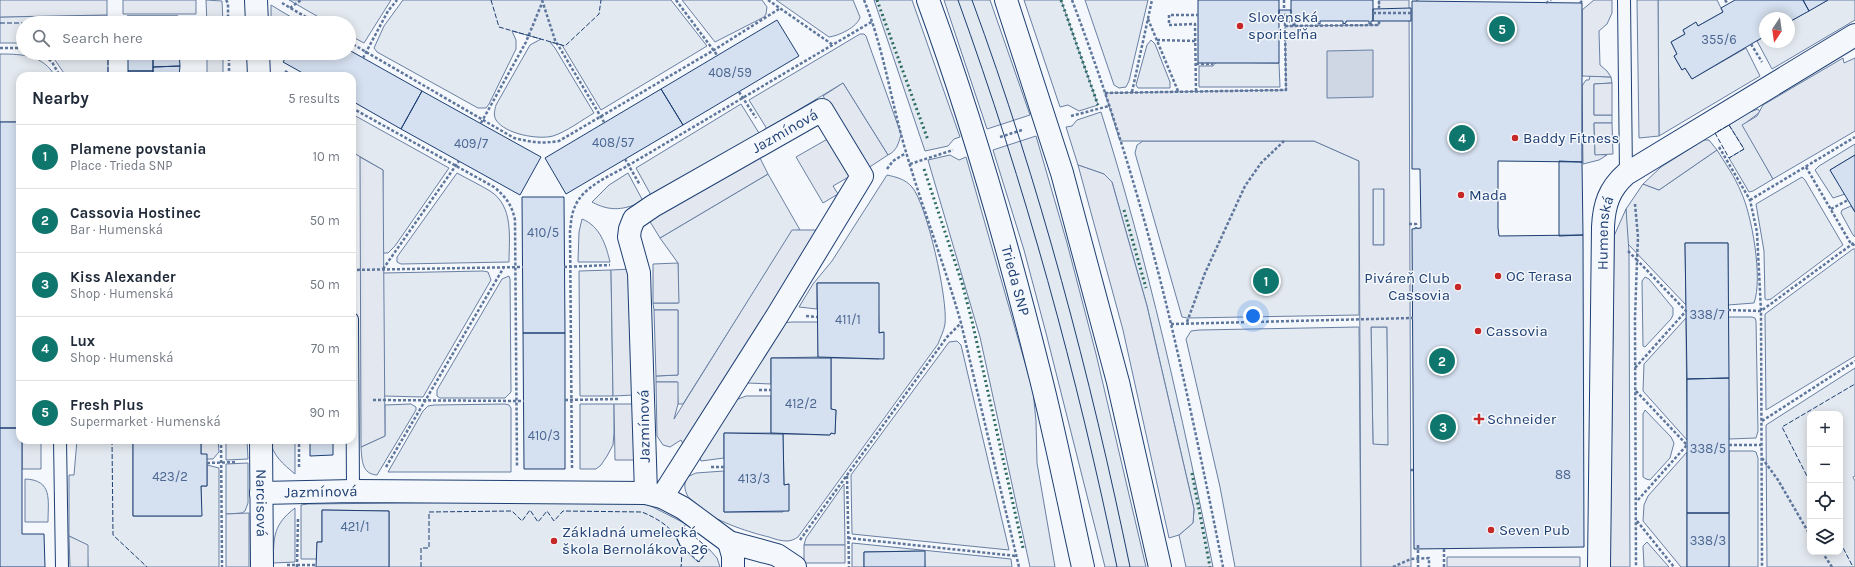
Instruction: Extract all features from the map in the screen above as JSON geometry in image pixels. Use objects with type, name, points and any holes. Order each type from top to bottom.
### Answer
[{"type":"street","points":[[256,0],[257,16]]},
{"type":"street","name":"Trieda SNP","points":[[928,0],[976,143],[1039,368],[1083,567]]},
{"type":"street","points":[[1006,0],[1062,173],[1118,382],[1160,567]]},
{"type":"street","name":"Humenská","points":[[1599,567],[1603,227],[1607,200],[1615,185],[1626,174],[1706,124],[1853,37]]},
{"type":"street","points":[[258,60],[259,72]]},
{"type":"street","name":"Jazmínová","points":[[822,110],[862,176],[777,316],[654,495],[644,398],[640,273],[629,237],[634,219],[652,206],[822,110]]},
{"type":"street","name":"Narcisová","points":[[261,444],[262,567]]},
{"type":"street","name":"Jazmínová","points":[[261,493],[353,491],[654,495],[683,508],[729,542],[760,549],[790,563]]},
{"type":"street","points":[[729,542],[733,556],[733,567]]},
{"type":"lane","points":[[1624,0],[1626,174]]},
{"type":"lane","points":[[60,444],[62,567]]},
{"type":"lane","points":[[352,444],[353,491]]},
{"type":"path","points":[[226,0],[228,3],[228,16]]},
{"type":"path","points":[[276,0],[303,16]]},
{"type":"path","points":[[289,8],[301,0]]},
{"type":"path","points":[[363,58],[388,10],[397,0]]},
{"type":"path","points":[[676,0],[717,55]]},
{"type":"path","points":[[768,0],[833,45]]},
{"type":"path","points":[[864,0],[873,22],[906,153],[961,323],[1019,567]]},
{"type":"path","points":[[1072,0],[1096,64],[1148,232],[1171,324],[1223,567]]},
{"type":"path","points":[[1132,92],[1152,0]]},
{"type":"path","points":[[1284,0],[1284,10]]},
{"type":"path","points":[[1379,9],[1380,0]]},
{"type":"path","points":[[1546,3],[1551,0]]},
{"type":"path","points":[[1580,3],[1583,0]]},
{"type":"path","points":[[1725,0],[1728,4]]},
{"type":"path","points":[[542,1],[555,40],[604,122]]},
{"type":"path","points":[[481,123],[526,42],[542,1]]},
{"type":"path","points":[[356,46],[514,138],[533,143],[546,144],[559,141],[714,50],[779,9]]},
{"type":"path","points":[[1373,13],[1411,13]]},
{"type":"path","points":[[1196,91],[1195,24],[1169,25],[1169,15],[1198,15]]},
{"type":"path","points":[[1279,15],[1291,15]]},
{"type":"path","points":[[1148,19],[1178,91]]},
{"type":"path","points":[[1306,21],[1307,26]]},
{"type":"path","points":[[1285,26],[1379,26],[1380,21]]},
{"type":"path","points":[[807,61],[873,22]]},
{"type":"path","points":[[1105,93],[1286,90],[1285,22]]},
{"type":"path","points":[[1157,40],[1195,41]]},
{"type":"path","points":[[0,48],[16,48]]},
{"type":"path","points":[[50,60],[58,72]]},
{"type":"path","points":[[229,60],[229,72]]},
{"type":"path","points":[[1196,63],[1213,64]]},
{"type":"path","points":[[739,92],[769,139]]},
{"type":"path","points":[[910,164],[976,143],[1109,106]]},
{"type":"path","points":[[356,110],[494,187],[505,196],[512,207],[515,220],[516,267],[517,468]]},
{"type":"path","points":[[1706,124],[1750,200],[1757,232],[1761,311],[1762,567]]},
{"type":"path","points":[[1750,200],[1855,137]]},
{"type":"path","points":[[1187,322],[1205,273],[1245,186],[1261,163],[1284,141]]},
{"type":"path","points":[[382,269],[457,166],[459,161]]},
{"type":"path","points":[[1728,310],[1761,311],[1854,244],[1806,167]]},
{"type":"path","points":[[1626,174],[1636,211],[1636,567]]},
{"type":"path","points":[[1831,209],[1848,200]]},
{"type":"path","points":[[1409,224],[1416,224],[1416,229]]},
{"type":"path","points":[[1603,227],[1686,311],[1635,368]]},
{"type":"path","points":[[564,267],[636,263]]},
{"type":"path","points":[[385,470],[504,267]]},
{"type":"path","points":[[356,270],[523,267]]},
{"type":"path","points":[[1171,324],[1187,322],[1413,318]]},
{"type":"path","points":[[790,563],[847,474],[947,336],[961,323]]},
{"type":"path","points":[[1761,422],[1855,361]]},
{"type":"path","points":[[1635,391],[1687,445],[1636,501]]},
{"type":"path","points":[[565,400],[644,398]]},
{"type":"path","points":[[356,400],[524,401]]},
{"type":"path","points":[[221,444],[222,567]]},
{"type":"path","points":[[1729,445],[1761,445]]},
{"type":"path","points":[[1762,458],[1778,480],[1807,530]]},
{"type":"path","points":[[207,463],[222,462]]},
{"type":"path","points":[[847,474],[849,567]]},
{"type":"path","points":[[1636,520],[1674,567]]},
{"type":"path","points":[[848,538],[1016,556]]},
{"type":"path","points":[[1418,546],[1418,567]]},
{"type":"path","points":[[1444,548],[1444,567]]},
{"type":"path","points":[[1824,555],[1832,567]]},
{"type":"path","points":[[1393,567],[1411,559],[1429,558],[1429,567]]},
{"type":"path","points":[[297,564],[316,565]]},
{"type":"shaded area","points":[[0,0],[107,0],[107,15],[0,17]]},
{"type":"shaded area","points":[[123,0],[196,0],[196,14],[123,14]]},
{"type":"shaded area","points":[[206,0],[222,1],[223,16],[207,16]]},
{"type":"shaded area","points":[[289,0],[391,0],[364,43],[356,39],[356,16],[317,16]]},
{"type":"shaded area","points":[[403,0],[671,0],[707,46],[601,110],[562,45],[550,42],[594,113],[569,129],[553,136],[539,137],[522,135],[500,125],[495,118],[494,112],[496,105],[530,45],[541,39],[512,31],[516,40],[516,49],[489,104],[486,108],[478,108],[377,52],[374,48],[384,26]]},
{"type":"shaded area","points":[[682,0],[762,0],[767,7],[764,17],[715,42]]},
{"type":"shaded area","points":[[776,0],[853,0],[860,17],[856,24],[852,27],[842,33],[829,37]]},
{"type":"shaded area","points":[[874,0],[912,0],[960,137],[954,139],[948,146],[925,151]]},
{"type":"shaded area","points":[[944,0],[990,0],[1030,115],[987,129]]},
{"type":"shaded area","points":[[1024,0],[1061,0],[1098,105],[1079,111],[1068,105],[1060,107]]},
{"type":"shaded area","points":[[1085,0],[1148,0],[1129,81],[1126,87],[1119,88],[1114,85]]},
{"type":"shaded area","points":[[1379,0],[1409,0],[1411,567],[1361,567],[1359,161],[1314,141],[1120,141],[1105,93],[1286,90],[1285,26],[1379,25]],"holes":[[[1373,189],[1384,189],[1384,245],[1373,245]],[[1371,327],[1387,327],[1388,445],[1373,444]]]},
{"type":"shaded area","points":[[1594,0],[1612,0],[1612,13],[1607,24],[1599,31],[1600,65],[1611,77],[1582,76],[1582,10]]},
{"type":"shaded area","points":[[1637,0],[1658,0],[1659,136],[1639,138]]},
{"type":"shaded area","points":[[1658,0],[1717,0],[1723,12],[1698,26],[1695,23],[1683,30],[1685,34],[1671,42],[1677,54],[1674,56],[1682,70],[1685,68],[1692,79],[1746,48],[1760,76],[1659,136]]},
{"type":"shaded area","points":[[1828,0],[1855,0],[1855,20],[1772,69],[1761,48],[1795,48],[1795,19]]},
{"type":"shaded area","points":[[271,5],[289,16],[271,16]]},
{"type":"shaded area","points":[[107,15],[107,16],[54,16]]},
{"type":"shaded area","points":[[0,17],[16,17],[16,43],[0,43]]},
{"type":"shaded area","points":[[860,34],[864,34],[866,36],[901,134],[894,151],[888,155],[843,83],[767,129],[749,100]]},
{"type":"shaded area","points":[[1151,40],[1155,44],[1170,82],[1170,88],[1138,88],[1136,85],[1147,45]]},
{"type":"shaded area","points":[[1373,50],[1373,97],[1327,98],[1327,51]]},
{"type":"shaded area","points":[[0,54],[16,54],[16,60],[38,60],[50,69],[52,72],[16,72],[16,122],[0,122]]},
{"type":"shaded area","points":[[1843,58],[1844,63],[1855,58],[1855,131],[1773,179],[1742,125],[1757,116],[1763,105]]},
{"type":"shaded area","points":[[55,60],[108,60],[108,72],[63,72]]},
{"type":"shaded area","points":[[207,60],[223,60],[223,72],[207,72]]},
{"type":"shaded area","points":[[1216,62],[1279,63],[1280,87],[1199,87],[1199,66],[1213,66]]},
{"type":"shaded area","points":[[1590,76],[1611,77],[1612,83],[1594,84],[1594,115],[1612,115],[1612,123],[1594,123],[1595,154],[1607,155],[1599,160],[1583,164],[1582,86],[1586,80],[1589,80]]},
{"type":"shaded area","points":[[843,83],[888,155],[868,168],[823,96]]},
{"type":"shaded area","points":[[1612,83],[1612,115],[1594,115],[1594,84]]},
{"type":"shaded area","points":[[741,104],[759,133],[652,197],[636,168]]},
{"type":"shaded area","points":[[1758,109],[1760,112],[1743,125],[1773,179],[1749,192],[1729,158],[1744,149],[1729,125],[1750,112]]},
{"type":"shaded area","points":[[1101,112],[1149,281],[1189,452],[1213,567],[1186,567],[1179,535],[1193,523],[1194,509],[1147,306],[1112,182],[1104,174],[1078,165],[1066,127],[1072,126],[1077,120]]},
{"type":"shaded area","points":[[356,116],[449,168],[395,246],[388,253],[382,253],[383,170],[356,154]]},
{"type":"shaded area","points":[[1594,123],[1612,123],[1613,154],[1595,155]]},
{"type":"shaded area","points":[[1036,136],[1067,243],[1096,354],[1146,567],[1105,567],[1024,250],[993,150]]},
{"type":"shaded area","points":[[831,137],[852,175],[833,186],[838,194],[823,203],[796,157]]},
{"type":"shaded area","points":[[1704,140],[1709,140],[1717,150],[1659,190],[1643,184],[1661,167]]},
{"type":"shaded area","points":[[1143,141],[1314,141],[1359,161],[1359,315],[1182,317],[1135,153],[1137,145]]},
{"type":"shaded area","points":[[1855,144],[1855,155],[1830,170],[1845,194],[1833,198],[1815,170]]},
{"type":"shaded area","points":[[1717,150],[1739,186],[1749,216],[1757,263],[1754,303],[1728,305],[1728,243],[1685,243],[1686,305],[1627,243],[1626,209],[1643,184],[1659,190]]},
{"type":"shaded area","points":[[950,155],[959,160],[966,157],[1033,391],[1036,421],[1037,463],[1055,567],[1030,567],[980,337],[928,160]]},
{"type":"shaded area","points":[[360,157],[383,170],[385,436],[361,447]]},
{"type":"shaded area","points":[[760,158],[768,174],[660,238],[649,220]]},
{"type":"shaded area","points":[[1078,165],[1104,174],[1112,182],[1147,306],[1194,509],[1193,523],[1179,535],[1169,538],[1123,330]]},
{"type":"shaded area","points":[[457,173],[490,191],[498,197],[503,205],[507,214],[508,223],[509,262],[401,264],[397,262],[397,257]]},
{"type":"shaded area","points":[[628,173],[643,201],[618,209],[605,207],[592,202],[609,185]]},
{"type":"shaded area","points":[[768,174],[800,230],[792,231],[683,404],[678,404],[677,382],[656,382],[656,376],[678,375],[678,310],[654,310],[653,303],[678,303],[678,263],[660,238]]},
{"type":"shaded area","points":[[887,175],[903,180],[912,187],[924,212],[940,274],[945,312],[945,324],[938,344],[798,537],[788,541],[778,540],[745,530],[714,517],[700,509],[690,499],[685,489],[687,477],[696,473],[724,471],[724,512],[783,512],[789,484],[784,485],[783,434],[830,435],[831,433],[835,433],[836,410],[831,409],[831,358],[879,359],[883,332],[879,333],[878,283],[817,283],[817,309],[799,307],[813,284],[832,261]]},
{"type":"shaded area","points":[[1802,177],[1843,245],[1771,299],[1767,300],[1765,299],[1764,251],[1756,204]]},
{"type":"shaded area","points":[[1373,188],[1384,189],[1384,245],[1373,245]]},
{"type":"shaded area","points":[[1851,206],[1855,212],[1855,237],[1841,213],[1842,210]]},
{"type":"shaded area","points":[[1626,209],[1629,252],[1630,567],[1610,567],[1614,236]]},
{"type":"shaded area","points":[[582,219],[598,231],[604,243],[610,262],[578,262],[579,232]]},
{"type":"shaded area","points":[[792,230],[817,230],[684,446],[681,440],[670,447],[663,445],[657,436],[656,382],[678,382],[678,404],[674,419]]},
{"type":"shaded area","points":[[1855,249],[1855,356],[1766,410],[1765,314]]},
{"type":"shaded area","points":[[678,263],[679,303],[653,303],[653,264]]},
{"type":"shaded area","points":[[631,269],[634,395],[613,396],[611,270]]},
{"type":"shaded area","points":[[611,270],[613,396],[580,396],[579,271]]},
{"type":"shaded area","points":[[488,272],[491,280],[423,397],[384,396],[383,273]]},
{"type":"shaded area","points":[[509,276],[511,392],[505,398],[440,398],[437,396],[437,390],[502,279]]},
{"type":"shaded area","points":[[1645,277],[1649,279],[1673,308],[1673,315],[1645,347],[1643,346],[1642,281]]},
{"type":"shaded area","points":[[654,310],[678,310],[678,375],[656,376]]},
{"type":"shaded area","points":[[1728,317],[1752,317],[1755,318],[1756,321],[1758,431],[1756,438],[1729,439]]},
{"type":"shaded area","points":[[1686,318],[1687,440],[1643,391],[1644,364]]},
{"type":"shaded area","points":[[818,322],[818,357],[771,358],[771,384],[748,383],[746,380],[782,323]]},
{"type":"shaded area","points":[[1359,327],[1361,567],[1235,567],[1220,487],[1186,339],[1191,331],[1199,330]]},
{"type":"shaded area","points":[[1371,327],[1387,327],[1389,445],[1373,445]]},
{"type":"shaded area","points":[[957,341],[961,345],[1009,550],[852,534],[851,475],[949,342]]},
{"type":"shaded area","points":[[1855,368],[1855,476],[1853,477],[1855,481],[1855,567],[1767,567],[1766,425]]},
{"type":"shaded area","points":[[746,396],[771,396],[771,433],[724,433],[724,458],[701,461],[699,456],[733,401]]},
{"type":"shaded area","points":[[411,404],[416,407],[416,410],[377,475],[368,472],[364,466],[361,447],[385,436],[385,405]]},
{"type":"shaded area","points":[[580,404],[614,404],[613,445],[601,465],[596,469],[580,469]]},
{"type":"shaded area","points":[[614,404],[634,404],[635,460],[615,460]]},
{"type":"shaded area","points":[[509,405],[511,408],[511,472],[388,472],[423,411],[428,406]]},
{"type":"shaded area","points":[[1645,410],[1671,437],[1674,443],[1670,458],[1650,480],[1643,477],[1643,414]]},
{"type":"shaded area","points":[[22,444],[41,444],[41,469],[22,469]]},
{"type":"shaded area","points":[[77,444],[133,444],[133,516],[201,516],[201,486],[207,486],[207,465],[219,468],[219,567],[88,567],[87,545],[69,536],[69,475],[74,475]]},
{"type":"shaded area","points":[[201,444],[218,444],[219,452],[213,459],[207,459],[201,454]]},
{"type":"shaded area","points":[[226,444],[247,444],[248,459],[226,460]]},
{"type":"shaded area","points":[[271,444],[295,444],[295,474],[276,455]]},
{"type":"shaded area","points":[[1729,451],[1753,451],[1756,452],[1758,458],[1758,567],[1729,567]]},
{"type":"shaded area","points":[[1687,452],[1687,567],[1681,567],[1643,521],[1644,505],[1648,496]]},
{"type":"shaded area","points":[[248,463],[248,503],[245,511],[242,513],[226,514],[226,464]]},
{"type":"shaded area","points":[[25,479],[34,480],[45,487],[48,499],[48,522],[25,522]]},
{"type":"shaded area","points":[[844,484],[845,545],[804,545],[806,538]]},
{"type":"shaded area","name":"Základná umelecká škola Bernolákova 26","points":[[579,501],[634,502],[649,505],[686,524],[676,537],[680,545],[698,562],[709,549],[717,558],[720,567],[389,567],[389,511],[322,510],[322,542],[317,542],[317,559],[301,559],[301,505]]},
{"type":"shaded area","points":[[295,508],[295,562],[273,563],[276,532],[282,520]]},
{"type":"shaded area","points":[[249,513],[249,567],[226,567],[226,514]]},
{"type":"shaded area","points":[[69,536],[88,545],[88,567],[70,567]]},
{"type":"shaded area","points":[[1647,542],[1669,567],[1644,567],[1643,546]]},
{"type":"shaded area","points":[[852,543],[1011,559],[1012,567],[925,567],[924,551],[864,552],[864,567],[852,567]]},
{"type":"shaded area","points":[[804,545],[845,545],[845,563],[804,563]]},
{"type":"shaded area","points":[[1447,557],[1580,557],[1580,567],[1447,567]]},
{"type":"building","points":[[1198,0],[1279,0],[1279,63],[1198,63]]},
{"type":"building","points":[[1291,0],[1373,0],[1373,21],[1371,21],[1371,24],[1369,24],[1369,21],[1346,21],[1346,23],[1343,24],[1343,21],[1320,21],[1320,24],[1318,24],[1318,21],[1306,21],[1295,22],[1295,25],[1293,25],[1293,22],[1291,22]]},
{"type":"building","points":[[1735,0],[1803,0],[1809,11],[1795,19],[1795,12],[1759,12],[1759,40],[1692,79],[1685,68],[1682,70],[1674,56],[1677,54],[1671,42],[1685,34],[1683,30],[1696,22],[1698,26],[1723,12],[1721,8]]},
{"type":"building","points":[[1803,0],[1828,0],[1809,11]]},
{"type":"building","name":"OC Terasa","points":[[1412,1],[1582,3],[1582,162],[1498,161],[1498,228],[1499,236],[1583,235],[1584,547],[1414,549],[1412,229],[1421,228],[1420,169],[1412,169]]},
{"type":"building","points":[[1411,8],[1411,21],[1373,21],[1373,9]]},
{"type":"building","points":[[1279,10],[1291,10],[1291,22],[1279,22]]},
{"type":"building","points":[[777,20],[799,56],[683,125],[661,89]]},
{"type":"building","points":[[356,54],[422,91],[401,129],[356,103],[356,72],[301,72],[283,62],[284,60],[356,60]]},
{"type":"building","points":[[128,60],[153,60],[153,71],[128,71]]},
{"type":"building","points":[[153,60],[180,60],[180,66],[153,67]]},
{"type":"building","points":[[180,66],[179,72],[153,72],[153,67]]},
{"type":"building","points":[[128,71],[153,71],[153,72]]},
{"type":"building","points":[[661,89],[683,125],[566,194],[545,158]]},
{"type":"building","points":[[422,91],[541,157],[520,195],[401,129]]},
{"type":"building","points":[[0,122],[16,122],[16,428],[0,428]]},
{"type":"building","points":[[1855,155],[1855,212],[1830,170]]},
{"type":"building","points":[[1559,161],[1582,162],[1583,235],[1559,236]]},
{"type":"building","points":[[522,197],[564,197],[565,333],[523,333]]},
{"type":"building","points":[[1685,243],[1728,243],[1729,378],[1687,379]]},
{"type":"building","points":[[817,283],[879,283],[879,333],[884,332],[884,359],[818,357]]},
{"type":"building","points":[[523,333],[565,333],[565,469],[524,469]]},
{"type":"building","points":[[771,358],[831,358],[831,409],[836,410],[835,434],[771,433]]},
{"type":"building","points":[[1729,378],[1729,513],[1687,513],[1687,379]]},
{"type":"building","points":[[0,428],[16,428],[16,444],[22,444],[22,534],[44,534],[45,567],[0,567]]},
{"type":"building","points":[[724,433],[783,434],[784,485],[789,484],[789,511],[724,512]]},
{"type":"building","points":[[133,444],[201,444],[201,454],[207,454],[207,486],[201,486],[202,516],[133,516]]},
{"type":"building","points":[[310,444],[333,444],[333,455],[310,456]]},
{"type":"building","points":[[322,510],[389,511],[389,567],[316,567],[317,542],[322,542]]},
{"type":"building","points":[[1687,513],[1729,513],[1729,567],[1687,567]]},
{"type":"building","points":[[925,551],[925,567],[864,567],[864,552]]},
{"type":"tram line","points":[[958,0],[1005,140],[1048,280],[1085,423],[1117,567]]},
{"type":"tram line","points":[[972,0],[1020,140],[1062,280],[1098,423],[1130,567]]},
{"type":"hedge","points":[[877,0],[928,140]]},
{"type":"hedge","points":[[1061,0],[1098,105]]},
{"type":"hedge","points":[[924,169],[962,283],[972,321],[1023,548]]},
{"type":"hedge","points":[[1124,210],[1146,288]]},
{"type":"hedge","points":[[1192,473],[1210,567]]},
{"type":"fence","points":[[491,0],[499,27],[565,46],[599,14],[601,0]]},
{"type":"fence","points":[[0,23],[16,23]]},
{"type":"fence","points":[[108,60],[108,72]]},
{"type":"fence","points":[[1729,125],[1744,149],[1729,158],[1715,133],[1729,125]]},
{"type":"fence","points":[[1807,476],[1782,427],[1855,384]]},
{"type":"fence","points":[[112,444],[113,535],[147,567]]},
{"type":"fence","points":[[421,567],[421,548],[429,548],[429,512],[512,511],[522,521],[530,510],[538,522],[547,511],[554,521],[563,511],[642,512],[660,521],[673,532],[680,547],[682,556],[681,567]]},
{"type":"fence","points":[[683,527],[709,549],[699,562],[680,545],[676,537],[683,527]]},
{"type":"fence","points":[[1843,548],[1853,567]]},
{"type":"place","name":"Slovenská sporiteľňa","points":[[1240,26]]},
{"type":"place","name":"Fresh Plus","points":[[1502,29]]},
{"type":"place","name":"Lux","points":[[1462,138]]},
{"type":"place","name":"Baddy Fitness","points":[[1515,138]]},
{"type":"place","name":"Mada","points":[[1461,195]]},
{"type":"place","name":"OC Terasa","points":[[1498,276]]},
{"type":"place","name":"Plamene povstania","points":[[1266,281]]},
{"type":"place","name":"Piváreň Club Cassovia","points":[[1458,287]]},
{"type":"place","name":"Cassovia","points":[[1478,331]]},
{"type":"place","name":"Cassovia Hostinec","points":[[1442,361]]},
{"type":"place","name":"Schneider","points":[[1479,419]]},
{"type":"place","name":"Kiss Alexander","points":[[1443,427]]},
{"type":"place","name":"Seven Pub","points":[[1491,530]]},
{"type":"place","name":"Základná umelecká škola Bernolákova 26","points":[[554,541]]}]
